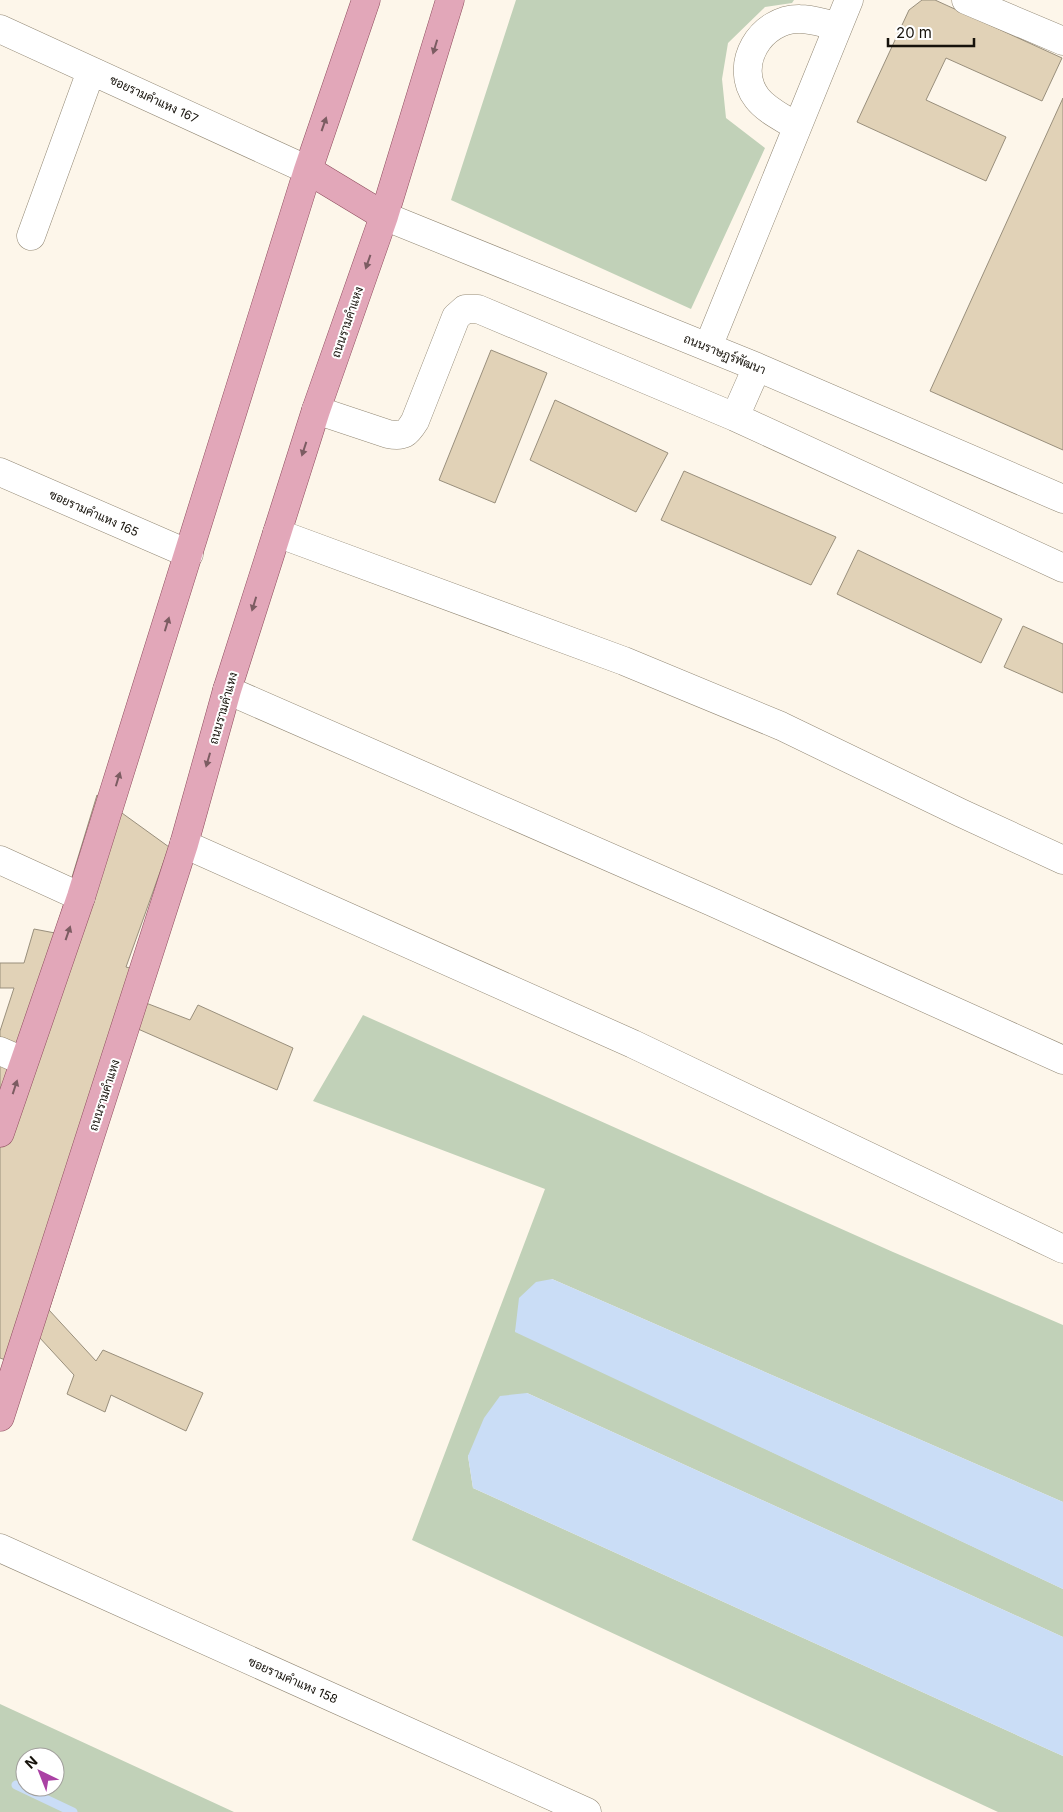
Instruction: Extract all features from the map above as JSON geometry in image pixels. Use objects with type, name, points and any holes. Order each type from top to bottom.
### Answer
[{"type":"main road","points":[[0,1133],[12,1056],[81,897],[308,170],[366,0]]},
{"type":"main road","name":"ถนนรามคำแหง","points":[[0,1417],[184,844],[228,690],[316,410],[384,216],[450,0]]},
{"type":"main road","points":[[308,170],[384,216]]},
{"type":"street","points":[[708,347],[848,0]]},
{"type":"street","points":[[966,0],[1063,41]]},
{"type":"street","points":[[798,127],[767,108],[757,97],[750,83],[748,66],[752,50],[761,35],[774,25],[786,21],[800,19],[838,26]]},
{"type":"street","name":"ซอยรามคำแหง 167","points":[[0,29],[308,170]]},
{"type":"street","points":[[31,236],[91,71]]},
{"type":"street","name":"ถนนราษฏร์พัฒนา","points":[[384,216],[757,367],[1063,500]]},
{"type":"street","points":[[316,410],[388,434],[400,436],[409,431],[415,421],[456,317],[464,309],[478,309],[735,417],[1063,568]]},
{"type":"street","points":[[735,417],[757,367]]},
{"type":"street","name":"ซอยรามคำแหง 165","points":[[0,472],[188,554]]},
{"type":"street","points":[[277,533],[624,661],[781,726],[1063,860]]},
{"type":"street","points":[[228,690],[712,902],[1063,1060]]},
{"type":"street","points":[[184,844],[633,1044],[1063,1249]]},
{"type":"street","points":[[0,860],[81,897]]},
{"type":"street","name":"ซอยรามคำแหง 158","points":[[0,1548],[586,1812]]},
{"type":"green space","points":[[516,0],[794,0],[792,3],[765,7],[728,43],[722,79],[726,118],[765,148],[691,309],[451,200]]},
{"type":"green space","points":[[363,1015],[893,1252],[1063,1325],[1063,1502],[552,1279],[515,1331],[1063,1589],[1063,1637],[527,1393],[468,1456],[473,1488],[1063,1756],[1063,1812],[998,1812],[412,1540],[545,1189],[313,1101]]},
{"type":"green space","points":[[0,1704],[234,1812],[0,1812]]},
{"type":"water","points":[[552,1279],[1063,1502],[1063,1589],[515,1332],[519,1298],[536,1282]]},
{"type":"water","points":[[527,1393],[1063,1637],[1063,1756],[473,1488],[468,1456],[484,1418],[500,1396]]},
{"type":"building","points":[[922,0],[935,0],[1062,58],[1042,101],[946,58],[926,100],[1006,137],[986,181],[857,122],[909,10]]},
{"type":"building","points":[[1063,98],[1063,450],[930,391]]},
{"type":"building","points":[[491,350],[547,373],[495,503],[439,480]]},
{"type":"building","points":[[555,400],[668,453],[636,512],[530,460]]},
{"type":"building","points":[[684,471],[836,537],[811,585],[661,520]]},
{"type":"building","points":[[858,550],[1002,619],[981,663],[837,594]]},
{"type":"building","points":[[1023,626],[1063,644],[1063,693],[1004,667]]},
{"type":"building","points":[[97,795],[169,847],[126,967],[156,975],[146,1003],[190,1020],[198,1005],[293,1048],[277,1090],[138,1029],[49,1310],[96,1361],[103,1350],[203,1393],[186,1431],[111,1395],[105,1412],[67,1394],[74,1375],[39,1337],[30,1369],[0,1358],[0,1031],[14,988],[0,988],[0,963],[24,963],[34,929],[55,933]]},
{"type":"waterway","points":[[41,1797],[73,1812]]}]
